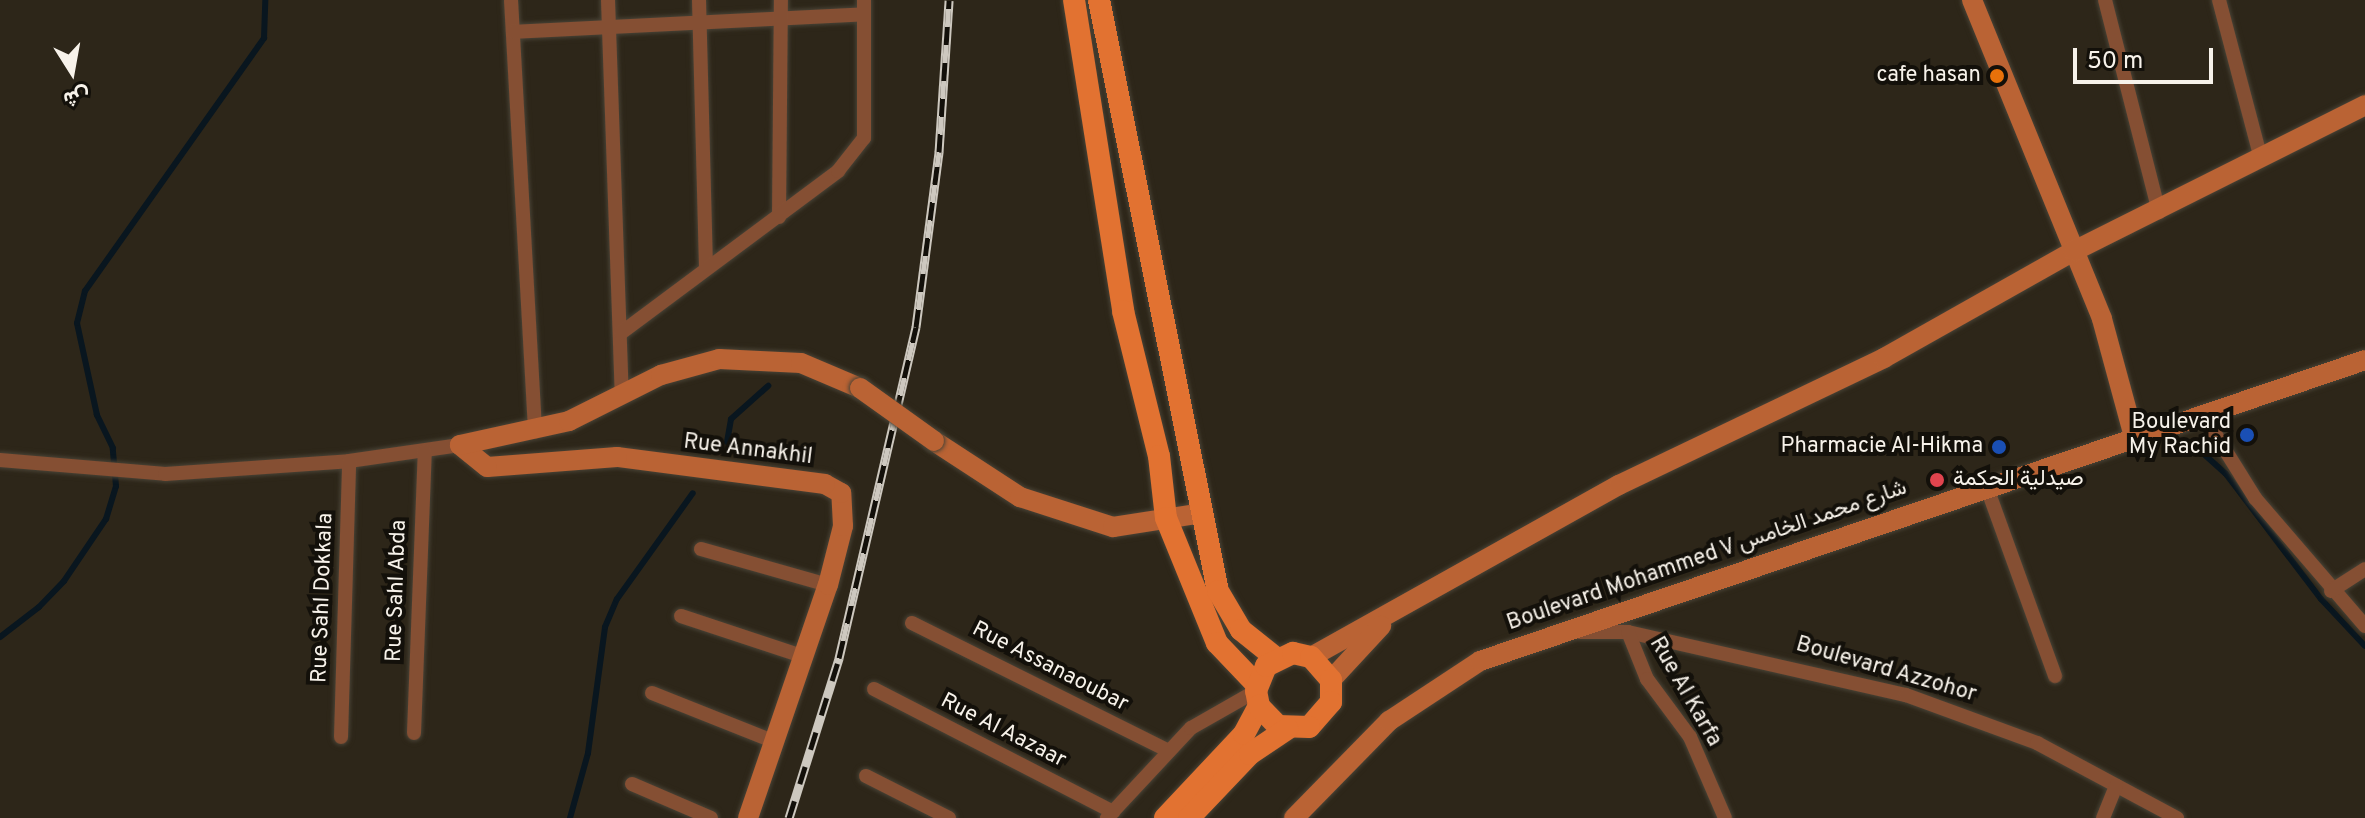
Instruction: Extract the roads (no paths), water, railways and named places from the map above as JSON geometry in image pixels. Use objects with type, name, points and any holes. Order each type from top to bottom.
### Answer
[{"type":"main road","points":[[1074,0],[1123,311],[1159,456],[1166,518],[1212,633],[1258,694],[1270,721],[1287,729]]},
{"type":"main road","points":[[1099,0],[1218,591],[1241,630],[1276,658]]},
{"type":"main road","points":[[1165,818],[1237,744],[1276,658],[1293,653],[1311,657],[1331,680],[1331,702],[1319,721],[1287,729],[1250,754],[1189,818]]},
{"type":"street","points":[[511,0],[535,431]]},
{"type":"street","points":[[608,0],[622,396]]},
{"type":"street","points":[[699,0],[706,268]]},
{"type":"street","points":[[779,217],[781,0]]},
{"type":"street","points":[[1972,0],[2102,319],[2134,437]]},
{"type":"street","points":[[2105,0],[2159,212]]},
{"type":"street","points":[[2219,0],[2261,159]]},
{"type":"street","points":[[513,32],[781,20],[864,7],[864,138],[838,171],[621,333]]},
{"type":"street","points":[[1311,657],[1619,485],[1884,358],[2074,251],[2159,212],[2365,105]]},
{"type":"street","points":[[0,460],[140,472],[349,461],[425,451],[535,431],[622,396],[672,371],[744,358],[801,363],[860,388],[1020,497],[1113,527],[1202,513]]},
{"type":"street","name":"Boulevard Mohammed V شارع محمد الخامس","points":[[1294,818],[1389,721],[1459,671],[1563,632],[2365,360]]},
{"type":"street","points":[[2204,416],[2255,498],[2331,591],[2365,626]]},
{"type":"street","name":"Rue Annakhil","points":[[460,445],[487,467],[617,457],[833,487],[844,498],[845,510],[828,585],[748,818]]},
{"type":"street","name":"Rue Sahl Abda","points":[[414,733],[425,451]]},
{"type":"street","name":"Rue Sahl Dokkala","points":[[341,737],[349,461]]},
{"type":"street","points":[[1987,488],[2055,676]]},
{"type":"street","points":[[701,549],[828,585]]},
{"type":"street","points":[[2331,591],[2365,569]]},
{"type":"street","points":[[1331,680],[1363,642],[1409,604]]},
{"type":"street","points":[[681,616],[805,657]]},
{"type":"street","name":"Rue Assanaoubar","points":[[912,623],[1169,751]]},
{"type":"street","name":"Boulevard Azzohor","points":[[1563,632],[1628,632],[1906,695],[1993,724],[2177,818]]},
{"type":"street","name":"Rue Al Karfa","points":[[1628,632],[1647,679],[1690,737],[1725,818]]},
{"type":"street","name":"Rue Al Aazaar","points":[[874,689],[1110,815]]},
{"type":"street","points":[[652,693],[775,742]]},
{"type":"street","points":[[1110,815],[1191,728],[1258,694]]},
{"type":"street","points":[[866,776],[949,818]]},
{"type":"street","points":[[632,784],[711,818]]},
{"type":"street","points":[[2103,818],[2116,785]]},
{"type":"waterway","points":[[0,637],[39,607],[64,581],[106,519],[116,486],[113,448],[97,415],[77,323],[85,291],[264,38],[265,0]]},
{"type":"waterway","points":[[727,442],[731,419],[768,386]]},
{"type":"waterway","points":[[2196,447],[2226,474],[2321,599],[2365,646]]},
{"type":"waterway","points":[[570,818],[588,753],[605,627],[617,599],[693,493]]},
{"type":"railway","points":[[789,818],[839,658],[916,327],[939,152],[949,0]]},
{"type":"place","name":"cafe hasan","points":[[1997,76]]},
{"type":"place","name":"Boulevard My Rachid","points":[[2247,435]]},
{"type":"place","name":"Pharmacie Al-Hikma","points":[[1999,447]]},
{"type":"place","name":"صيدلية الحكمة","points":[[1937,480]]}]
